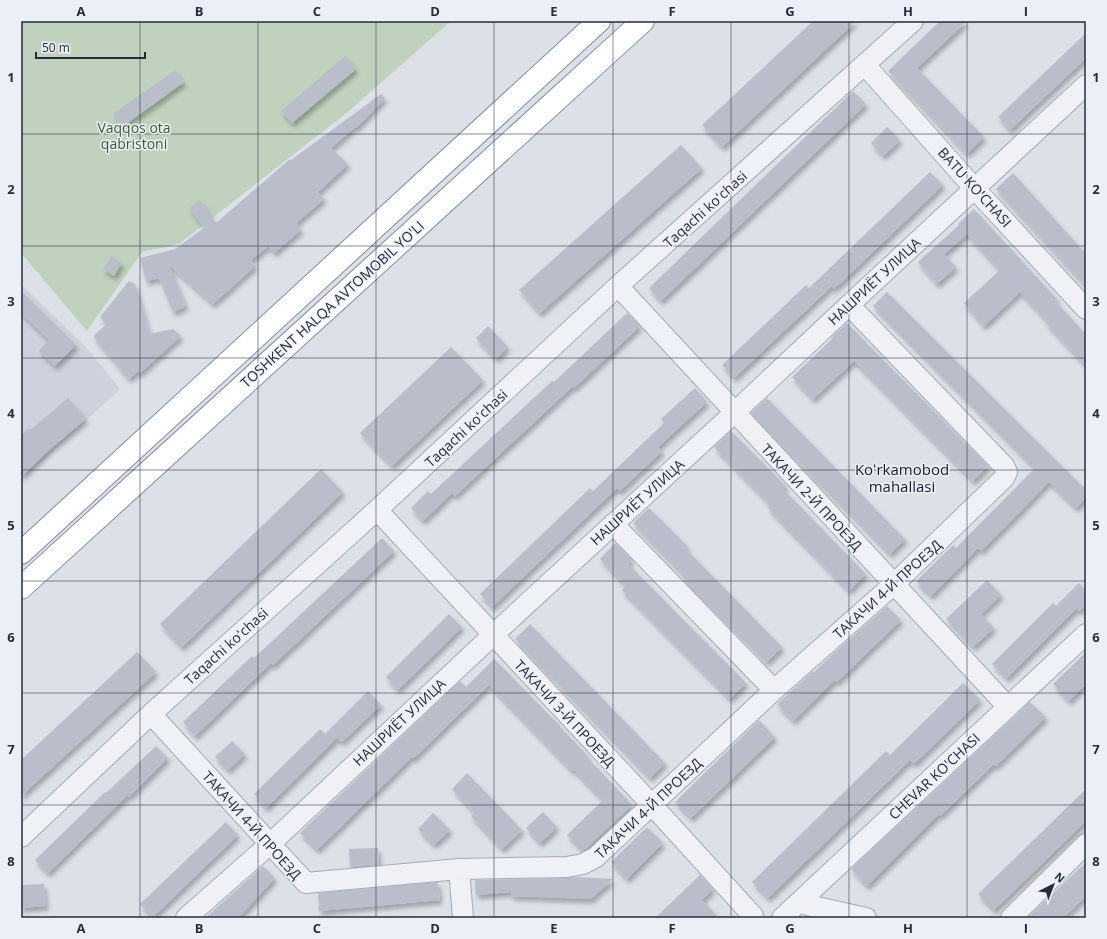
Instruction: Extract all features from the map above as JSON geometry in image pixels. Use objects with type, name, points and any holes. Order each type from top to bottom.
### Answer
[{"type":"highway","name":"TOSHKENT HALQA AVTOMOBIL YO'LI","points":[[21,553],[599,21]]},
{"type":"highway","name":"TOSHKENT HALQA AVTOMOBIL YO'LI","points":[[22,584],[643,21]]},
{"type":"street","name":"Taqachi koʻchasi","points":[[21,837],[151,714],[377,510],[618,286],[913,21]]},
{"type":"street","name":"BATU KO'CHASI","points":[[865,65],[974,188],[1086,308]]},
{"type":"street","name":"НАШРИЁТ УЛИЦА","points":[[186,918],[270,844],[1086,85]]},
{"type":"street","name":"ТАКАЧИ 2-Й ПРОЕЗД","points":[[618,286],[734,413],[1008,707]]},
{"type":"street","name":"ТАКАЧИ 4-Й ПРОЕЗД","points":[[151,714],[306,884],[459,869],[567,867],[583,864],[596,857],[774,690],[894,585],[996,487],[1007,472],[1004,466],[849,305]]},
{"type":"street","name":"ТАКАЧИ 3-Й ПРОЕЗД","points":[[377,510],[652,805],[753,916]]},
{"type":"street","points":[[613,524],[774,690]]},
{"type":"street","name":"CHEVAR KO'CHASI","points":[[782,918],[1086,634]]},
{"type":"street","points":[[1011,918],[1086,844]]},
{"type":"street","points":[[459,869],[462,918]]},
{"type":"street","points":[[799,903],[866,918]]},
{"type":"shaded area","points":[[21,284],[85,346],[120,389],[21,481]]},
{"type":"green space","name":"Vaqqos ota qabristoni","points":[[21,21],[451,21],[349,111],[179,244],[142,252],[87,331],[21,253]]},
{"type":"building","points":[[813,21],[856,21],[722,147],[702,125]]},
{"type":"building","points":[[940,21],[967,21],[917,68],[984,137],[967,154],[888,71]]},
{"type":"building","points":[[1086,33],[1086,58],[1010,130],[998,117]]},
{"type":"building","points":[[345,56],[356,69],[292,123],[281,111]]},
{"type":"building","points":[[175,70],[184,82],[122,127],[113,114]]},
{"type":"building","points":[[853,91],[866,104],[661,301],[649,288]]},
{"type":"building","points":[[381,94],[385,98],[356,128],[355,127],[331,148],[348,164],[318,192],[324,199],[296,223],[301,230],[274,253],[268,246],[251,260],[255,266],[213,304],[169,265],[186,306],[173,312],[159,278],[146,281],[140,258],[175,249],[204,228],[189,208],[200,200],[216,223],[290,159],[291,160]]},
{"type":"building","points":[[887,127],[900,140],[883,156],[871,143]]},
{"type":"building","points":[[681,145],[702,168],[540,313],[519,290]]},
{"type":"building","points":[[930,172],[943,185],[834,289],[832,286],[734,378],[722,365],[806,285],[809,288]]},
{"type":"building","points":[[1013,173],[1086,254],[1086,286],[996,189]]},
{"type":"building","points":[[974,209],[1057,299],[1055,301],[1086,334],[1086,366],[1046,323],[1047,321],[1020,292],[984,326],[964,303],[1000,270],[967,234],[944,254],[956,267],[937,284],[918,262],[959,225],[958,224]]},
{"type":"building","points":[[111,256],[122,263],[114,276],[103,269]]},
{"type":"building","points":[[129,281],[135,284],[150,334],[173,329],[181,336],[140,373],[138,371],[129,379],[93,336],[107,324],[100,317]]},
{"type":"building","points":[[21,291],[76,345],[55,366],[39,351],[49,340],[21,313]]},
{"type":"building","points":[[887,292],[1086,490],[1086,498],[1076,508],[1049,482],[981,551],[978,548],[931,596],[916,581],[953,545],[956,548],[1035,468],[873,306]]},
{"type":"building","points":[[627,313],[640,326],[455,496],[452,493],[423,521],[411,508],[428,491],[431,494]]},
{"type":"building","points":[[847,323],[988,466],[973,481],[854,361],[813,399],[792,377]]},
{"type":"building","points":[[488,326],[508,347],[496,359],[476,338]]},
{"type":"building","points":[[451,347],[483,380],[392,466],[360,433]]},
{"type":"building","points":[[695,388],[707,402],[658,447],[662,451],[620,491],[617,488],[492,607],[480,594],[590,488],[593,491],[664,423],[661,419]]},
{"type":"building","points":[[68,398],[86,419],[49,450],[21,477],[21,435],[29,428],[30,430]]},
{"type":"building","points":[[767,398],[905,539],[890,554],[751,413]]},
{"type":"building","points":[[731,431],[786,486],[783,489],[866,574],[849,591],[768,508],[771,505],[714,447]]},
{"type":"building","points":[[321,469],[343,492],[182,647],[160,624]]},
{"type":"building","points":[[649,508],[688,547],[686,549],[782,647],[767,662],[683,578],[685,576],[633,523]]},
{"type":"building","points":[[382,538],[394,551],[273,665],[271,663],[195,736],[183,722],[252,656],[254,658]]},
{"type":"building","points":[[615,543],[632,560],[628,564],[746,683],[730,699],[622,590],[626,586],[600,559]]},
{"type":"building","points":[[987,580],[1001,595],[981,614],[994,628],[973,647],[946,619]]},
{"type":"building","points":[[1079,583],[1086,590],[1086,605],[1079,611],[1077,608],[1007,678],[992,664],[1053,603],[1056,606]]},
{"type":"building","points":[[887,606],[901,620],[837,682],[835,680],[793,721],[777,704]]},
{"type":"building","points":[[449,614],[462,627],[398,690],[386,677]]},
{"type":"building","points":[[530,624],[665,763],[650,778],[515,639]]},
{"type":"building","points":[[137,652],[156,672],[21,796],[21,760]]},
{"type":"building","points":[[1086,652],[1086,684],[1069,701],[1053,684]]},
{"type":"building","points":[[494,659],[560,726],[632,805],[583,851],[567,835],[603,800],[574,770],[572,771],[489,685],[414,758],[412,757],[317,850],[300,833],[460,681],[466,687]]},
{"type":"building","points":[[963,683],[980,700],[914,764],[910,760],[768,898],[752,882],[886,751],[890,755]]},
{"type":"building","points":[[368,691],[381,705],[342,742],[337,738],[266,808],[254,794],[320,729],[325,734]]},
{"type":"building","points":[[1030,702],[1046,717],[996,766],[994,764],[940,816],[939,814],[867,886],[851,869]]},
{"type":"building","points":[[759,720],[775,737],[691,818],[675,802]]},
{"type":"building","points":[[232,741],[245,754],[228,770],[215,757]]},
{"type":"building","points":[[156,746],[168,758],[48,873],[35,860],[105,792],[106,793]]},
{"type":"building","points":[[467,773],[522,830],[502,849],[471,816],[474,812],[452,789]]},
{"type":"building","points":[[1086,789],[1086,821],[994,910],[978,894]]},
{"type":"building","points":[[543,812],[557,827],[540,843],[526,828]]},
{"type":"building","points":[[433,813],[450,830],[434,845],[418,829]]},
{"type":"building","points":[[226,822],[238,835],[153,917],[140,904]]},
{"type":"building","points":[[647,827],[663,843],[627,879],[611,862]]},
{"type":"building","points":[[378,848],[379,865],[350,867],[349,849]]},
{"type":"building","points":[[1086,862],[1086,896],[1063,918],[1027,918]]},
{"type":"building","points":[[263,866],[275,878],[238,918],[205,918]]},
{"type":"building","points":[[700,875],[713,889],[702,900],[719,918],[655,918]]},
{"type":"building","points":[[576,877],[613,879],[591,899],[511,896],[511,892],[476,895],[475,880]]},
{"type":"building","points":[[438,882],[440,900],[319,911],[318,893]]},
{"type":"building","points":[[44,884],[46,906],[21,908],[21,885]]},
{"type":"district","name":"Koʻrkamobod mahallasi","points":[[902,478]]}]
